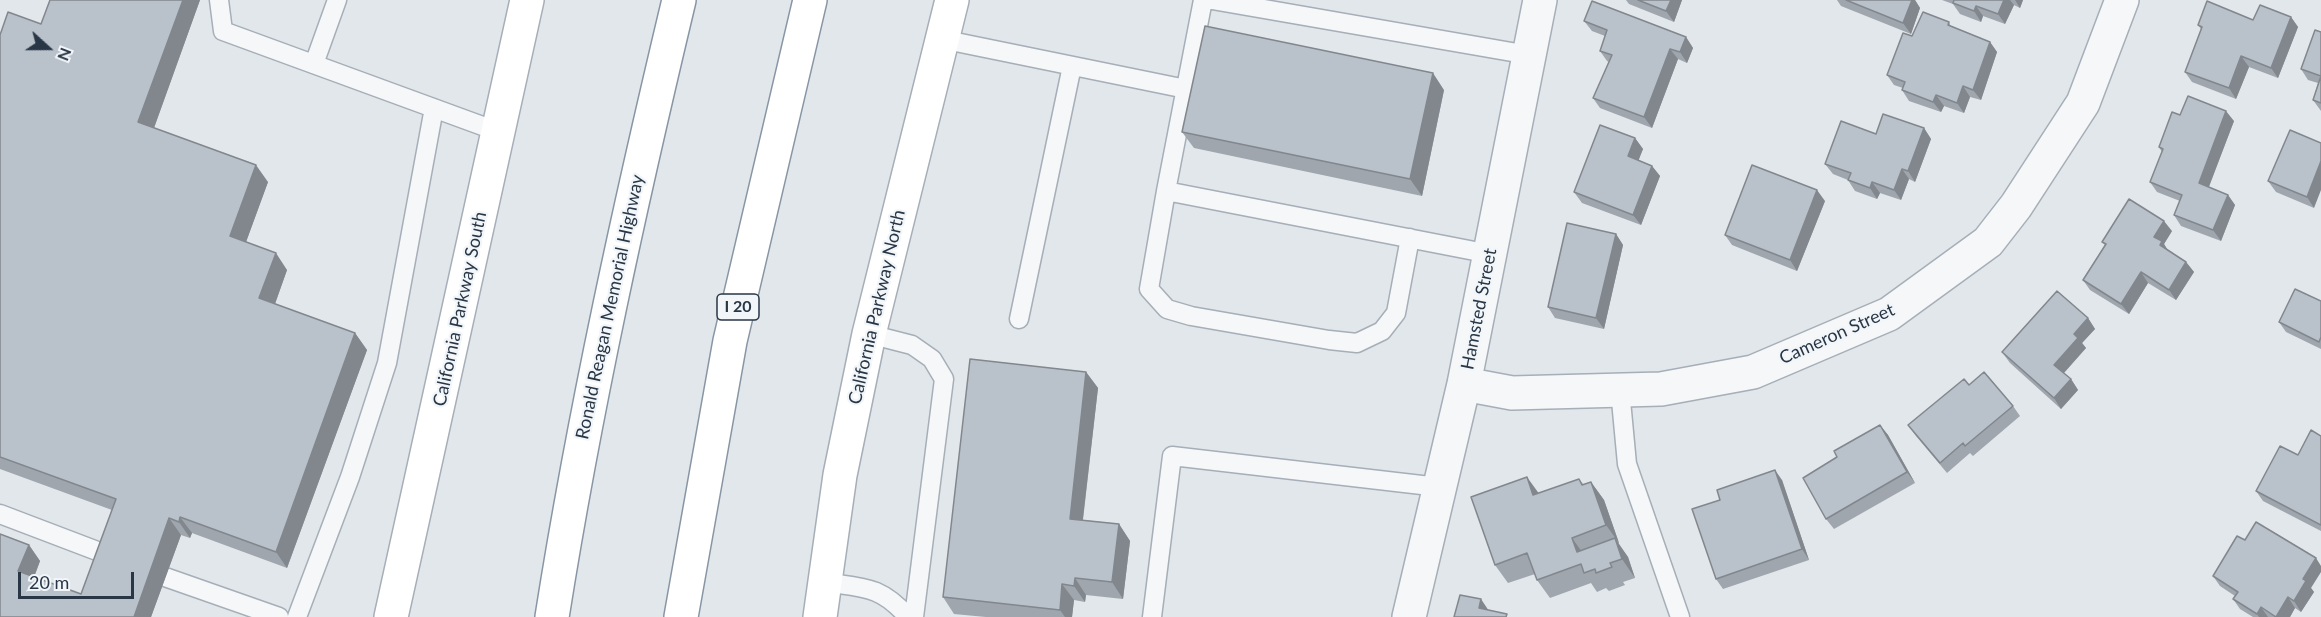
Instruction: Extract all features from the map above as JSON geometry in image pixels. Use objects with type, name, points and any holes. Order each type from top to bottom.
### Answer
[{"type":"main road","name":"California Parkway South","points":[[391,617],[528,0]]},
{"type":"main road","name":"Ronald Reagan Memorial Highway","points":[[552,617],[590,401],[627,221],[679,0]]},
{"type":"main road","name":"I 20","points":[[681,617],[730,341],[810,0]]},
{"type":"main road","name":"California Parkway North","points":[[820,617],[840,475],[869,334],[952,0]]},
{"type":"street","name":"Hamsted Street","points":[[1409,617],[1464,384],[1540,0]]},
{"type":"street","name":"Cameron Street","points":[[1464,384],[1512,393],[1661,389],[1754,372],[1889,314],[1988,242],[2016,206],[2083,103],[2122,0]]},
{"type":"lane","points":[[219,0],[223,31],[499,132]]},
{"type":"lane","points":[[314,64],[337,0]]},
{"type":"lane","points":[[1203,0],[1149,289],[1167,309],[1191,316],[1357,343],[1382,331],[1396,313],[1410,238]]},
{"type":"lane","points":[[1212,0],[1529,55]]},
{"type":"lane","points":[[941,39],[1186,89]]},
{"type":"lane","points":[[1019,319],[1072,66]]},
{"type":"lane","points":[[297,617],[350,477],[387,363],[434,108]]},
{"type":"lane","points":[[1166,191],[1490,254]]},
{"type":"lane","points":[[869,334],[912,345],[932,359],[944,379],[914,617]]},
{"type":"lane","points":[[1620,390],[1627,464],[1680,617]]},
{"type":"lane","points":[[1152,617],[1172,456],[1439,487]]},
{"type":"lane","points":[[0,514],[113,557]]},
{"type":"lane","points":[[165,577],[279,617]]},
{"type":"lane","points":[[824,582],[876,590],[897,604],[908,617]]},
{"type":"building","points":[[50,0],[183,0],[138,122],[256,165],[230,236],[276,253],[259,298],[355,333],[276,552],[180,517],[179,522],[169,518],[134,617],[0,617],[0,534],[29,545],[18,571],[81,594],[116,499],[0,457],[0,35],[8,12],[41,24]]},
{"type":"building","points":[[1638,0],[1671,0],[1666,11]]},
{"type":"building","points":[[1846,0],[1912,0],[1903,23]]},
{"type":"building","points":[[1954,0],[2004,0],[1998,14],[1976,6],[1974,11],[1953,3]]},
{"type":"building","points":[[1592,1],[1686,37],[1680,52],[1670,49],[1644,117],[1593,98],[1612,55],[1600,51],[1607,30],[1584,21]]},
{"type":"building","points":[[2207,1],[2253,20],[2260,5],[2291,17],[2271,68],[2241,56],[2229,88],[2185,72],[2202,27],[2198,25]]},
{"type":"building","points":[[1923,12],[1990,42],[1973,90],[1963,86],[1957,103],[1936,95],[1933,102],[1902,90],[1905,82],[1887,75],[1903,33],[1912,36]]},
{"type":"building","points":[[1205,26],[1433,73],[1410,179],[1182,132]]},
{"type":"building","points":[[2315,30],[2321,32],[2321,76],[2301,69]]},
{"type":"building","points":[[2321,76],[2321,103],[2313,100]]},
{"type":"building","points":[[2188,96],[2226,111],[2199,183],[2228,195],[2213,230],[2174,215],[2182,195],[2150,182],[2163,149],[2159,147],[2172,112],[2180,115]]},
{"type":"building","points":[[1883,114],[1924,128],[1908,171],[1902,169],[1894,190],[1872,182],[1870,188],[1848,180],[1851,173],[1825,164],[1841,121],[1876,134]]},
{"type":"building","points":[[1600,125],[1635,138],[1628,156],[1652,166],[1633,215],[1574,192]]},
{"type":"building","points":[[2290,130],[2321,143],[2321,161],[2307,197],[2268,181]]},
{"type":"building","points":[[1752,165],[1817,190],[1790,260],[1725,235]]},
{"type":"building","points":[[2129,199],[2164,221],[2154,237],[2162,241],[2160,245],[2186,262],[2169,290],[2141,272],[2121,304],[2083,280],[2106,244],[2102,242]]},
{"type":"building","points":[[1567,223],[1616,234],[1596,318],[1548,307]]},
{"type":"building","points":[[2295,289],[2321,301],[2319,342],[2279,322]]},
{"type":"building","points":[[2057,291],[2088,318],[2074,334],[2078,338],[2054,365],[2071,379],[2054,398],[2002,352]]},
{"type":"building","points":[[970,359],[1086,372],[1070,519],[1119,524],[1112,582],[1075,578],[1074,586],[1062,584],[1060,610],[943,597]]},
{"type":"building","points":[[1984,372],[2013,406],[1965,446],[1963,443],[1940,463],[1908,425],[1964,379],[1969,385]]},
{"type":"building","points":[[1880,425],[1907,472],[1826,519],[1803,478],[1837,457],[1834,451]]},
{"type":"building","points":[[2311,430],[2321,436],[2321,525],[2256,491],[2280,446],[2298,455]]},
{"type":"building","points":[[1775,470],[1802,549],[1716,579],[1692,509],[1720,500],[1717,490]]},
{"type":"building","points":[[1527,477],[1533,495],[1579,479],[1582,485],[1591,482],[1606,525],[1572,538],[1577,552],[1615,538],[1622,559],[1610,563],[1612,567],[1596,573],[1595,569],[1584,573],[1581,564],[1537,580],[1527,553],[1495,565],[1471,497]]},
{"type":"building","points":[[2256,522],[2316,558],[2303,579],[2306,581],[2294,601],[2288,597],[2276,617],[2261,607],[2257,614],[2233,599],[2238,592],[2213,576],[2237,536],[2245,540]]},
{"type":"building","points":[[1460,595],[1481,599],[1479,608],[1507,614],[1506,617],[1454,617]]}]
